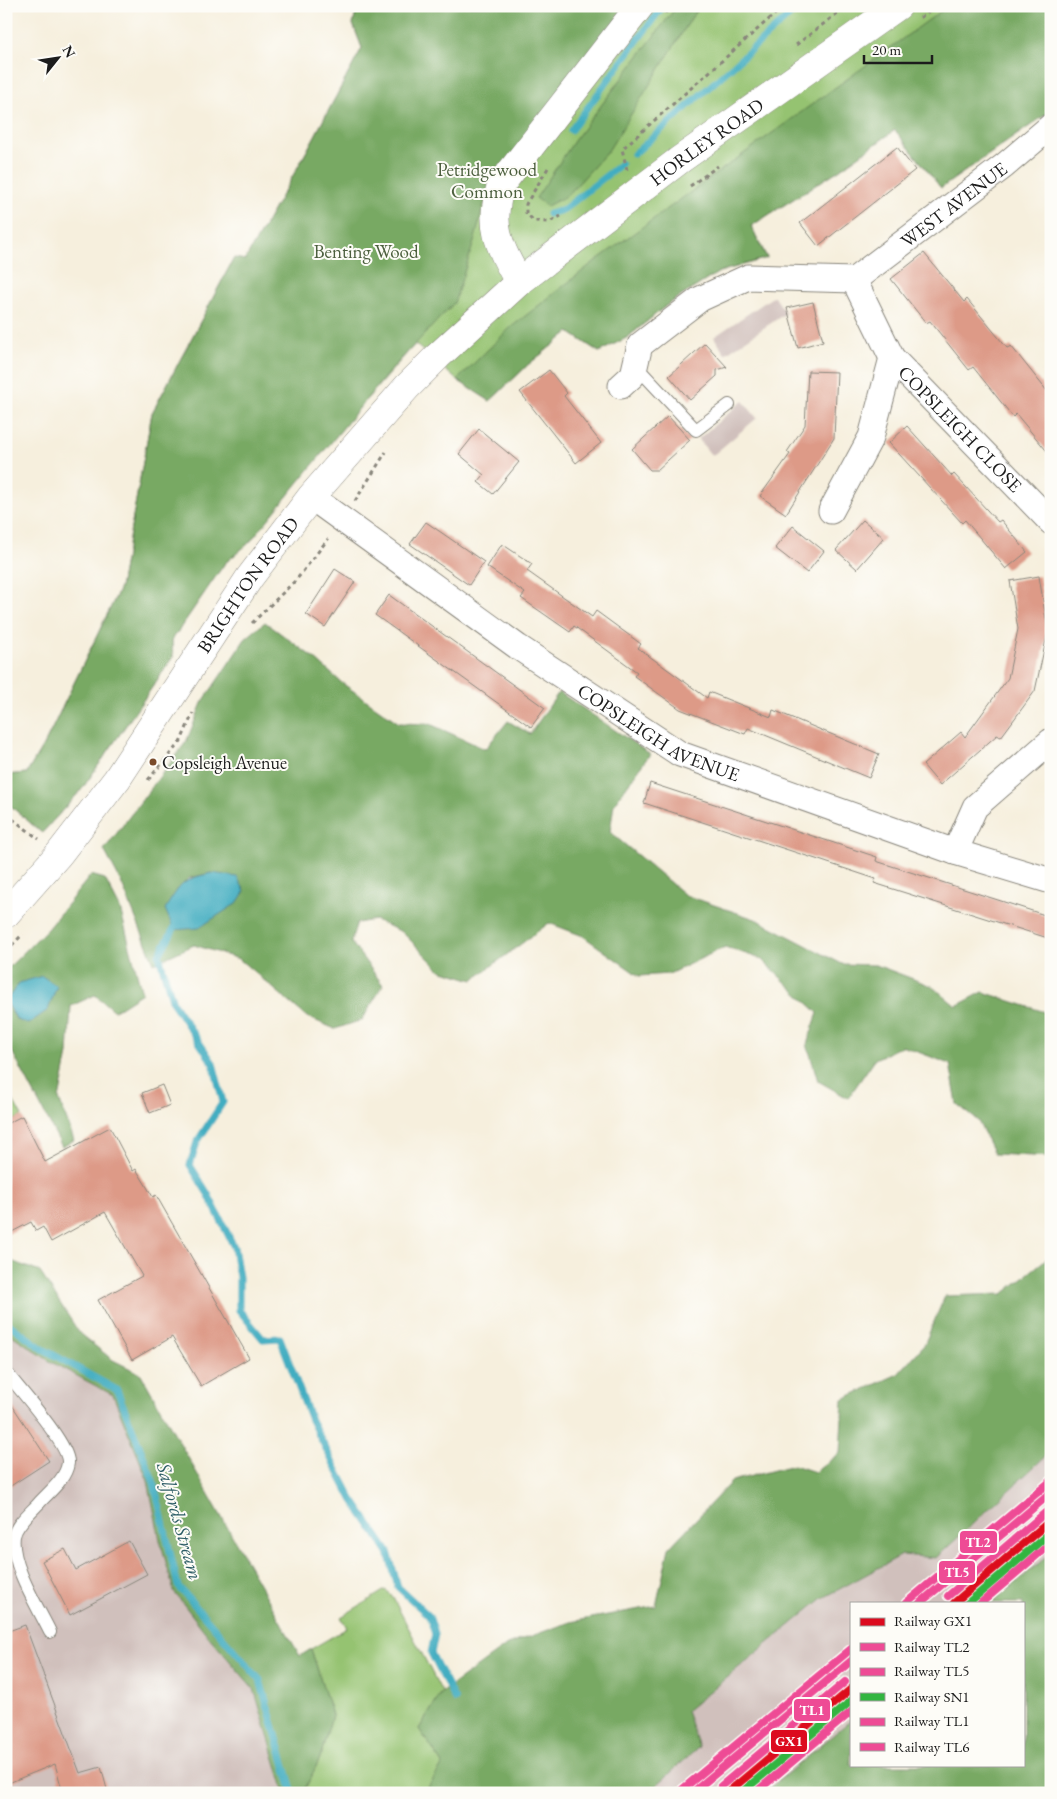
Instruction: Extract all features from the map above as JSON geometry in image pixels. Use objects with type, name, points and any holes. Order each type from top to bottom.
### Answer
[{"type":"main road","points":[[519,282],[502,251],[495,223],[495,203],[502,184],[652,11]]},
{"type":"main road","name":"HORLEY ROAD","points":[[519,282],[635,194],[906,14]]},
{"type":"main road","name":"BRIGHTON ROAD","points":[[16,923],[59,854],[116,779],[250,577],[311,497],[407,387],[519,282]]},
{"type":"street","name":"WEST AVENUE","points":[[854,280],[1004,166],[1051,126]]},
{"type":"street","points":[[621,386],[633,375],[640,345],[700,299],[748,277],[854,280]]},
{"type":"street","name":"COPSLEIGH CLOSE","points":[[854,280],[892,358],[1051,522]]},
{"type":"street","name":"COPSLEIGH CLOSE","points":[[831,511],[871,437],[892,358]]},
{"type":"street","name":"COPSLEIGH AVENUE","points":[[311,497],[518,647],[680,754],[955,852],[1051,881]]},
{"type":"street","points":[[955,852],[975,807],[1051,741]]},
{"type":"lane","points":[[636,365],[696,430],[729,405]]},
{"type":"lane","points":[[6,1372],[57,1437],[65,1450],[68,1463],[62,1478],[22,1522],[14,1534],[14,1550],[21,1572],[50,1632]]},
{"type":"path","points":[[652,11],[670,6]]},
{"type":"path","points":[[635,194],[622,149],[784,6]]},
{"type":"path","points":[[906,14],[936,6]]},
{"type":"path","points":[[552,161],[526,204],[526,213],[534,221],[549,222],[566,214]]},
{"type":"path","points":[[689,187],[720,165]]},
{"type":"path","points":[[248,626],[298,579],[342,520],[391,445]]},
{"type":"path","points":[[147,782],[181,741],[195,708]]},
{"type":"path","points":[[6,814],[59,854]]},
{"type":"path","points":[[6,951],[16,923]]},
{"type":"shaded area","points":[[774,296],[786,313],[725,354],[714,337]]},
{"type":"shaded area","points":[[743,401],[757,418],[712,456],[698,439]]},
{"type":"shaded area","points":[[6,1331],[51,1362],[113,1395],[148,1481],[160,1540],[174,1592],[209,1637],[254,1689],[285,1793],[6,1793]]},
{"type":"shaded area","points":[[1051,1451],[1051,1553],[993,1602],[850,1602],[850,1721],[764,1793],[648,1793],[698,1747],[686,1711],[823,1598],[902,1555],[936,1558]]},
{"type":"green space","name":"Petridgewood Common","points":[[358,6],[1051,6],[1051,111],[941,188],[895,130],[839,170],[751,226],[767,258],[719,272],[667,305],[628,337],[599,352],[569,332],[529,364],[490,401],[457,380],[415,344],[317,456],[249,543],[225,563],[172,640],[173,657],[82,789],[42,833],[6,802],[6,775],[27,773],[47,739],[120,588],[152,413],[234,258],[245,260],[362,48],[353,24]]},
{"type":"green space","name":"Benting Wood","points":[[358,6],[627,6],[487,193],[474,242],[454,303],[388,373],[249,543],[225,563],[172,640],[173,657],[82,789],[42,833],[6,802],[6,775],[27,773],[47,739],[120,588],[152,413],[234,258],[245,260],[362,48],[353,24]]},
{"type":"green space","points":[[677,6],[701,6],[694,14],[608,151],[568,195],[547,206],[536,198],[574,141]]},
{"type":"green space","points":[[948,6],[1051,6],[1051,111],[941,188],[895,130],[839,170],[751,226],[767,258],[719,272],[667,305],[628,337],[599,352],[569,332],[529,364],[490,401],[457,380],[510,328],[594,262]]},
{"type":"green space","points":[[265,622],[314,658],[342,683],[399,723],[430,724],[485,749],[508,721],[530,734],[559,692],[650,754],[614,804],[610,832],[685,895],[758,920],[842,964],[876,965],[932,986],[956,1006],[983,992],[1051,1014],[1051,1157],[994,1154],[978,1121],[957,1104],[950,1064],[902,1046],[875,1059],[848,1098],[818,1081],[807,1044],[818,1013],[761,959],[725,947],[669,974],[639,976],[583,936],[549,923],[473,980],[440,970],[402,932],[375,920],[357,923],[351,942],[383,985],[362,1020],[335,1029],[307,1017],[239,959],[194,945],[154,963],[121,882],[104,850],[186,742],[202,703],[245,639]],"holes":[[[212,873],[176,891],[189,878]]]},
{"type":"green space","points":[[91,875],[105,879],[120,908],[142,993],[114,1011],[95,995],[71,1006],[68,1054],[59,1099],[74,1140],[62,1147],[6,1040],[6,1004],[17,1020],[19,983],[6,1001],[6,970],[48,928]]},
{"type":"green space","points":[[6,1088],[22,1116],[6,1124]]},
{"type":"green space","points":[[1051,1255],[1051,1451],[936,1558],[902,1555],[823,1598],[686,1711],[699,1747],[648,1793],[371,1793],[388,1787],[425,1792],[443,1764],[419,1729],[442,1692],[507,1645],[570,1622],[656,1606],[669,1548],[732,1481],[794,1465],[815,1472],[840,1453],[843,1399],[898,1374],[924,1345],[945,1296],[1003,1294]]},
{"type":"green space","points":[[6,1259],[40,1272],[80,1334],[113,1360],[141,1374],[300,1656],[311,1649],[332,1715],[320,1758],[305,1789],[284,1789],[254,1689],[209,1637],[174,1592],[160,1540],[148,1481],[113,1395],[51,1362],[6,1331]]},
{"type":"green space","points":[[1051,1553],[1051,1793],[764,1793],[850,1721],[850,1766],[1024,1766],[1024,1602],[993,1602]]},
{"type":"green space","points":[[385,1590],[391,1594],[442,1692],[419,1729],[443,1764],[425,1793],[388,1787],[371,1793],[306,1793],[305,1789],[320,1758],[332,1715],[311,1649],[347,1628],[341,1617]]},
{"type":"water","points":[[212,873],[237,877],[245,891],[237,903],[199,928],[174,930],[165,909],[175,893],[189,880]]},
{"type":"water","points":[[42,976],[57,986],[48,1010],[28,1024],[17,1020],[6,1001],[19,983]]},
{"type":"building","points":[[897,147],[915,170],[818,246],[800,223]]},
{"type":"building","points":[[924,253],[964,302],[967,299],[1007,348],[1011,346],[1051,396],[1051,456],[1016,414],[1013,417],[973,367],[969,370],[930,321],[926,323],[891,279]]},
{"type":"building","points":[[813,302],[823,341],[798,348],[787,308]]},
{"type":"building","points":[[705,343],[727,367],[717,370],[717,376],[690,400],[669,376]]},
{"type":"building","points":[[549,370],[567,393],[564,396],[601,443],[576,463],[520,392]]},
{"type":"building","points":[[808,371],[837,372],[834,438],[786,514],[760,496],[790,454],[787,452],[805,425]]},
{"type":"building","points":[[668,416],[690,440],[657,470],[650,470],[632,449]]},
{"type":"building","points":[[907,426],[952,476],[954,474],[998,522],[1001,520],[1027,552],[1006,569],[965,520],[962,523],[889,443]]},
{"type":"building","points":[[479,429],[519,462],[493,494],[478,482],[484,475],[459,454]]},
{"type":"building","points":[[863,520],[884,538],[857,569],[836,550]]},
{"type":"building","points":[[426,522],[484,562],[469,585],[410,544]]},
{"type":"building","points":[[793,526],[824,551],[807,573],[775,548]]},
{"type":"building","points":[[502,544],[532,564],[527,571],[592,617],[596,611],[641,644],[638,648],[707,698],[709,692],[771,717],[773,710],[879,754],[869,778],[748,728],[745,734],[680,709],[634,676],[637,672],[574,626],[570,632],[521,598],[525,593],[487,567]]},
{"type":"building","points":[[335,569],[355,582],[325,627],[306,614]]},
{"type":"building","points":[[1039,576],[1048,631],[1035,691],[1001,737],[997,735],[940,785],[923,765],[961,732],[965,737],[1008,678],[1018,629],[1010,581]]},
{"type":"building","points":[[389,595],[545,708],[531,727],[375,615]]},
{"type":"building","points":[[650,783],[877,857],[876,861],[1051,917],[1051,939],[874,883],[876,879],[644,803]]},
{"type":"building","points":[[162,1085],[170,1105],[150,1113],[142,1093]]},
{"type":"building","points":[[22,1116],[45,1162],[110,1127],[133,1171],[136,1169],[153,1197],[156,1195],[249,1358],[201,1386],[172,1337],[132,1360],[98,1300],[142,1276],[105,1212],[51,1242],[43,1227],[36,1231],[31,1222],[6,1235],[6,1124]]},
{"type":"building","points":[[6,1396],[49,1461],[6,1489]]},
{"type":"building","points":[[129,1541],[147,1574],[70,1615],[42,1561],[65,1549],[76,1570]]},
{"type":"building","points":[[25,1625],[80,1773],[101,1767],[108,1793],[63,1793],[55,1764],[6,1784],[6,1632]]},
{"type":"waterway","points":[[571,130],[663,6]]},
{"type":"waterway","points":[[634,154],[800,6]]},
{"type":"waterway","points":[[549,214],[563,210],[621,164]]},
{"type":"waterway","points":[[177,923],[159,955],[173,1003],[213,1063],[223,1102],[197,1142],[190,1165],[208,1194],[234,1247],[239,1277],[239,1310],[263,1339],[280,1338],[311,1420],[352,1499],[388,1552],[398,1587],[429,1616],[435,1634],[431,1653],[455,1700]]},
{"type":"waterway","name":"Salfords Stream","points":[[6,1322],[43,1349],[117,1390],[154,1483],[178,1586],[260,1680],[293,1793]]},
{"type":"rail line","name":"TL2","points":[[907,1602],[1051,1481]]},
{"type":"rail line","name":"TL5","points":[[921,1602],[1051,1493]]},
{"type":"rail line","name":"TL1","points":[[948,1596],[1045,1513]]},
{"type":"rail line","name":"GX1","points":[[955,1602],[1051,1520]]},
{"type":"rail line","name":"SN1","points":[[969,1602],[1051,1532]]},
{"type":"rail line","name":"TL6","points":[[982,1602],[1051,1543]]},
{"type":"rail line","name":"TL2","points":[[678,1793],[850,1650]]},
{"type":"rail line","name":"TL5","points":[[692,1793],[850,1662]]},
{"type":"rail line","name":"TL1","points":[[721,1786],[845,1682]]},
{"type":"rail line","name":"GX1","points":[[727,1793],[850,1690]]},
{"type":"rail line","name":"SN1","points":[[741,1793],[850,1702]]},
{"type":"rail line","name":"TL6","points":[[755,1793],[850,1713]]},
{"type":"place","name":"Copsleigh Avenue","points":[[153,762]]}]
